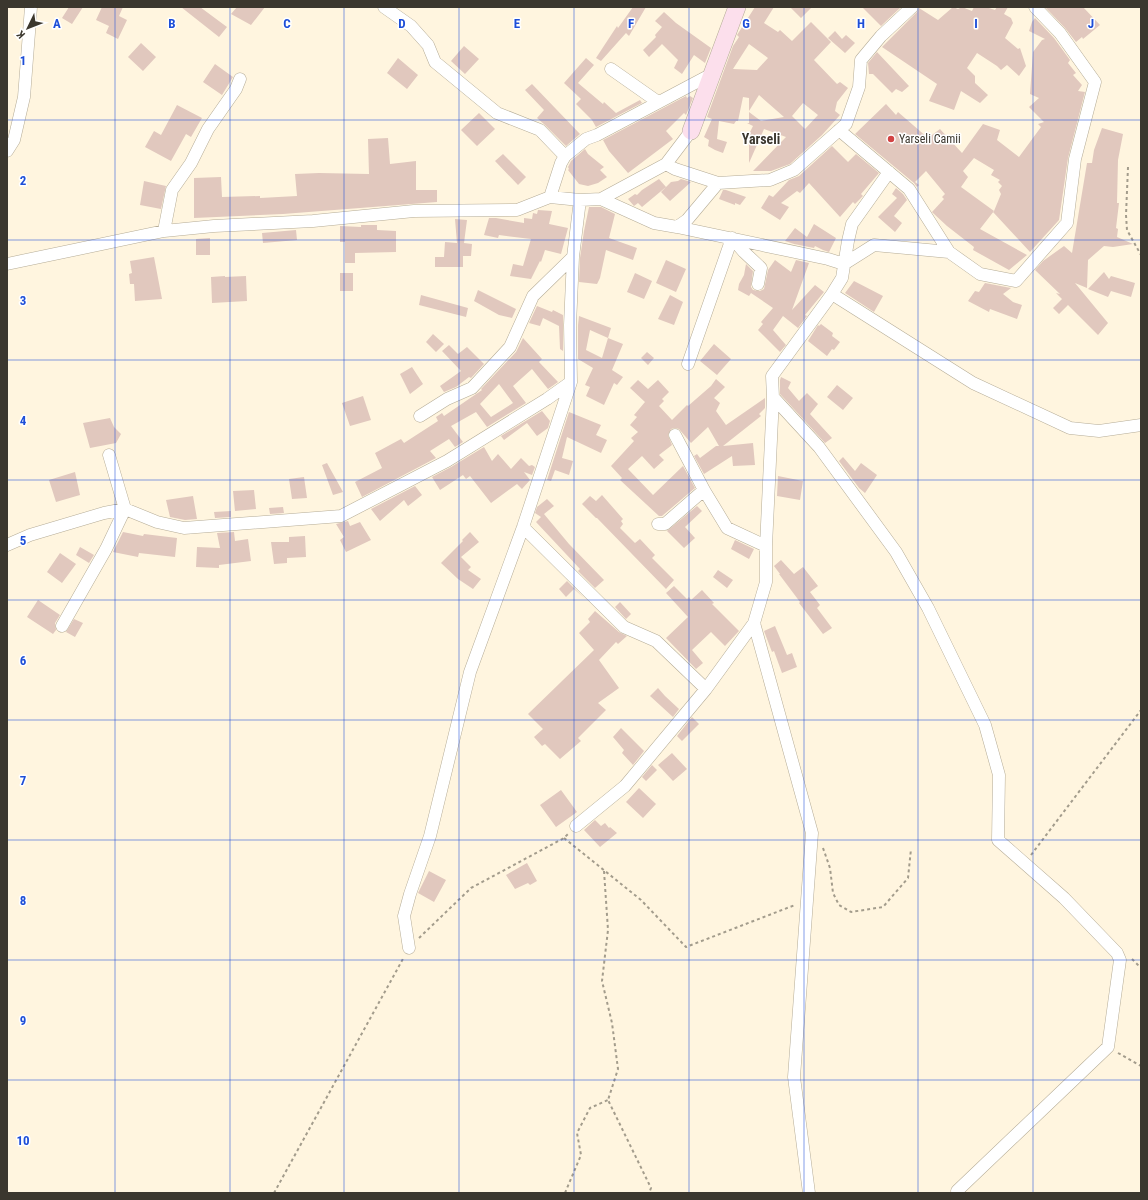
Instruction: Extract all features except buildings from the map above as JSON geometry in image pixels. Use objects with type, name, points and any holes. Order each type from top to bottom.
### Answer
[{"type":"street","points":[[7,151],[14,140],[24,97],[31,7]]},
{"type":"street","points":[[384,7],[411,26],[424,40],[428,45],[435,62],[497,113],[540,130],[565,156]]},
{"type":"street","points":[[7,264],[164,231],[214,226],[313,221],[414,211],[517,210],[550,197],[580,200],[601,199],[666,164],[690,131],[737,7]]},
{"type":"street","points":[[666,164],[675,169],[718,183],[770,180],[794,170],[846,124],[859,87],[861,60],[881,36],[912,7]]},
{"type":"street","points":[[839,130],[909,189],[949,252],[980,274],[1016,281],[1066,223],[1075,159],[1095,82],[1060,33],[1035,7]]},
{"type":"street","points":[[611,69],[658,102]]},
{"type":"street","points":[[550,197],[561,163],[565,156],[586,139],[712,74]]},
{"type":"street","points":[[164,231],[172,190],[191,163],[208,129],[236,90],[240,79]]},
{"type":"street","points":[[576,826],[625,786],[706,690],[754,623],[766,582],[766,546],[773,396],[772,376],[842,278],[852,224],[889,172]]},
{"type":"street","points":[[677,227],[687,220],[718,183]]},
{"type":"street","points":[[601,199],[654,224],[732,238],[828,259],[844,264],[874,245],[949,252]]},
{"type":"street","points":[[409,948],[404,916],[430,836],[470,672],[523,527],[571,382],[570,325],[573,257],[580,200]]},
{"type":"street","points":[[732,238],[761,268],[758,284]]},
{"type":"street","points":[[688,364],[732,238]]},
{"type":"street","points":[[420,416],[447,399],[472,388],[510,347],[533,296],[573,257]]},
{"type":"street","points":[[832,294],[973,382],[1070,428],[1099,431],[1141,425]]},
{"type":"street","points":[[7,545],[30,535],[52,528],[104,513],[125,510],[157,522],[184,528],[341,516],[446,461],[547,399],[571,382]]},
{"type":"street","points":[[773,396],[819,447],[896,552],[928,608],[986,725],[999,775],[998,840],[1064,898],[1117,953],[1120,960],[1108,1047],[957,1191]]},
{"type":"street","points":[[675,435],[704,490],[727,528],[766,546]]},
{"type":"street","points":[[62,626],[109,543],[125,510],[109,455]]},
{"type":"street","points":[[658,524],[665,524],[704,490]]},
{"type":"street","points":[[523,527],[624,627],[656,641],[706,690]]},
{"type":"street","points":[[754,623],[812,833],[794,1077],[809,1193]]},
{"type":"path","points":[[1128,167],[1126,215],[1127,230],[1141,255]]},
{"type":"path","points":[[1024,864],[1141,710]]},
{"type":"path","points":[[274,1193],[409,948],[471,888],[564,838],[576,826]]},
{"type":"path","points":[[812,833],[821,841],[830,868],[833,893],[839,905],[851,912],[883,907],[908,878],[911,849]]},
{"type":"path","points":[[564,838],[641,900],[686,947],[807,901]]},
{"type":"path","points":[[604,870],[608,930],[602,981],[612,1022],[618,1068],[608,1100],[651,1188],[649,1193]]},
{"type":"path","points":[[1108,1047],[1141,1066]]},
{"type":"path","points":[[565,1193],[581,1155],[578,1133],[590,1108],[608,1100]]},
{"type":"place","name":"Yarseli Camii","points":[[891,139]]},
{"type":"district","name":"Yarseli","points":[[761,139]]}]
